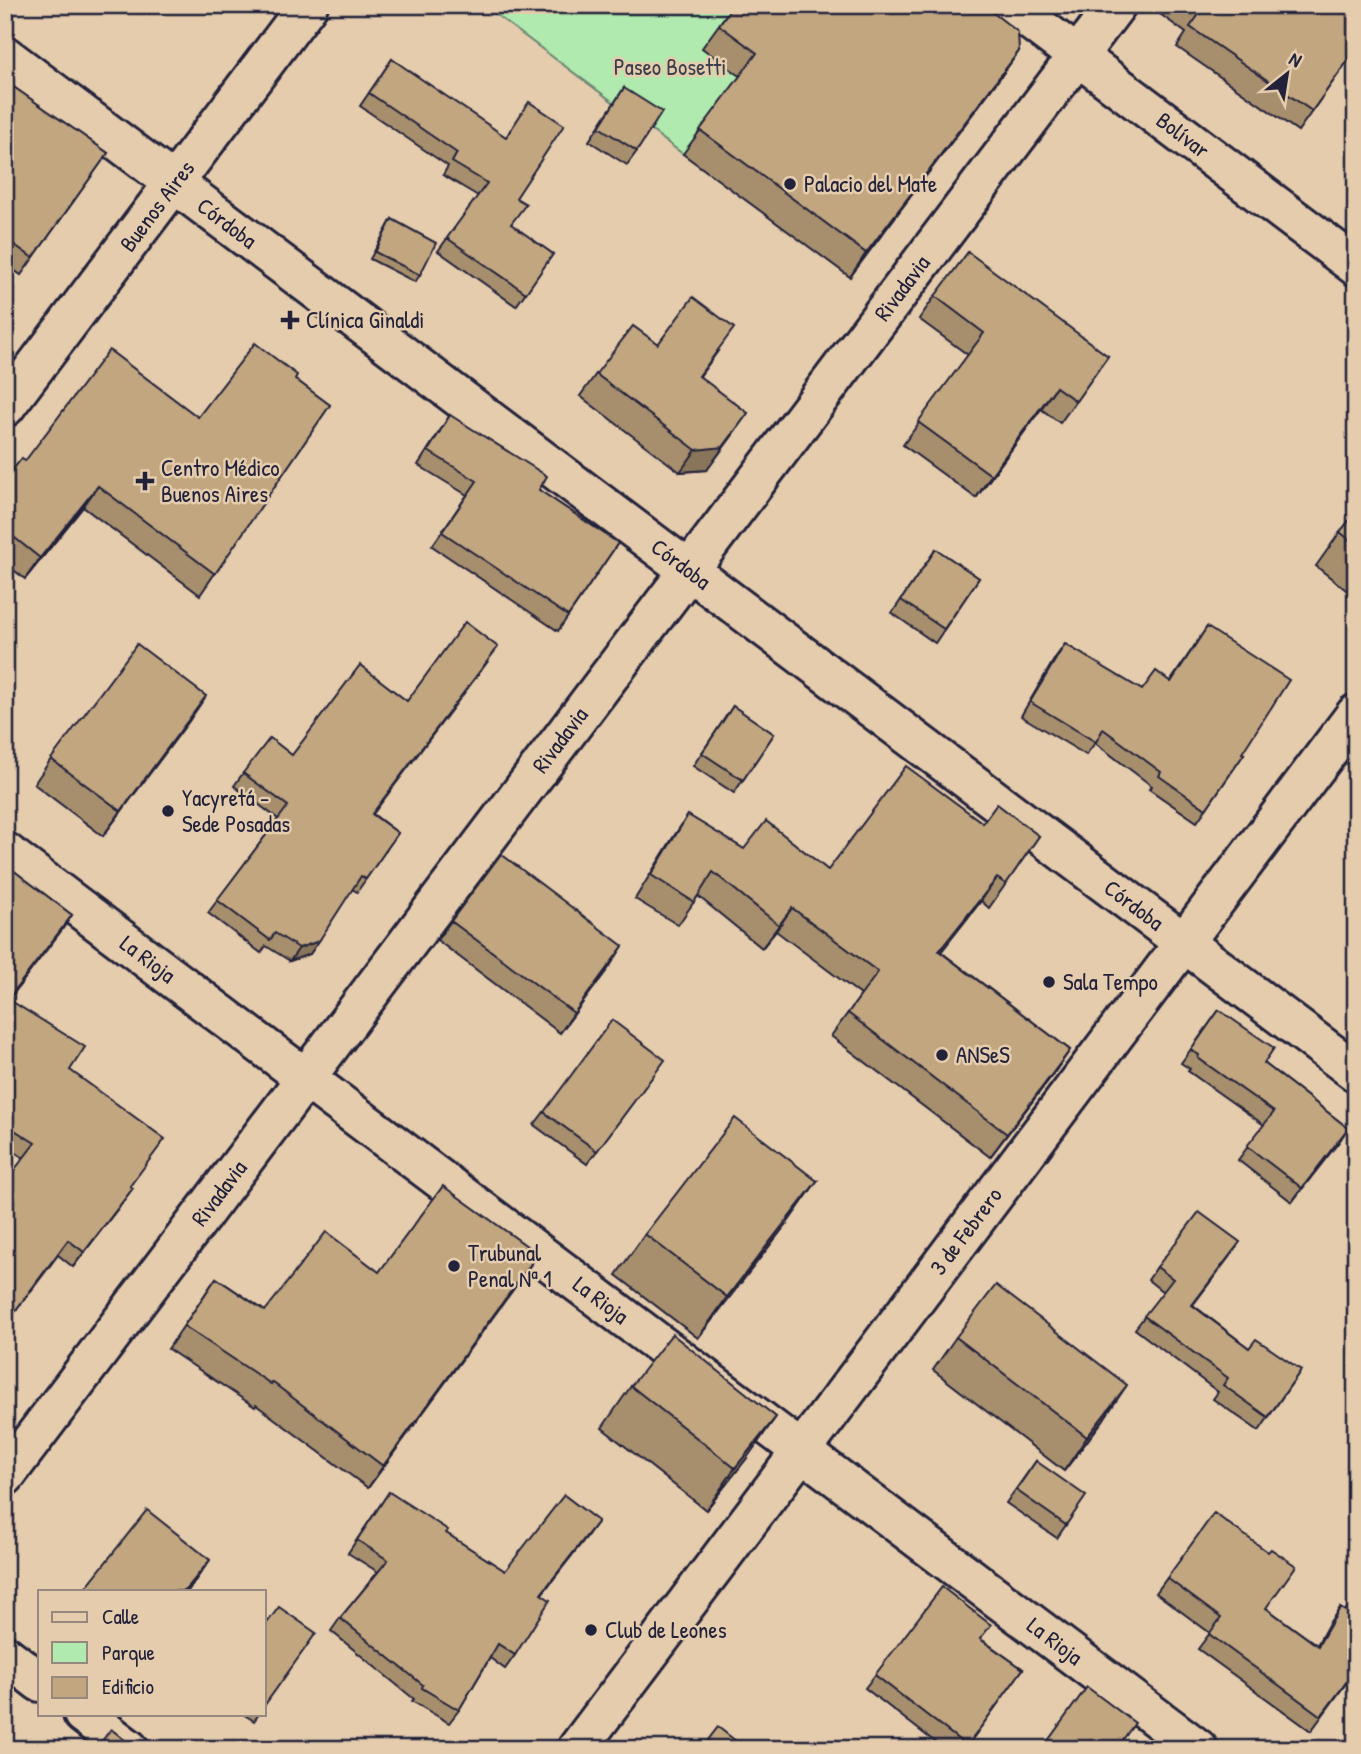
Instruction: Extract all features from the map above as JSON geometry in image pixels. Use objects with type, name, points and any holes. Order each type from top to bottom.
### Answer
[{"type":"street","name":"Buenos Aires","points":[[5,407],[308,5]]},
{"type":"street","name":"Bolívar","points":[[1010,5],[1356,265]]},
{"type":"street","name":"Rivadavia","points":[[5,1476],[1116,5]]},
{"type":"street","name":"Córdoba","points":[[5,56],[1356,1072]]},
{"type":"street","name":"3 de Febrero","points":[[577,1749],[1356,714]]},
{"type":"street","name":"La Rioja","points":[[5,852],[1198,1749]]},
{"type":"street","points":[[5,1655],[38,1680]]},
{"type":"street","points":[[86,1716],[129,1749]]},
{"type":"green space","name":"Paseo Bosetti","points":[[483,5],[794,5],[683,154]]},
{"type":"building","points":[[733,5],[983,5],[1018,32],[1019,51],[866,253],[700,130],[757,53],[719,25]]},
{"type":"building","points":[[1189,5],[1342,5],[1356,15],[1356,49],[1312,111],[1190,27],[1200,13]]},
{"type":"building","points":[[392,59],[506,137],[529,102],[564,125],[516,198],[526,204],[511,224],[553,254],[526,293],[447,238],[487,183],[452,162],[457,153],[369,93]]},
{"type":"building","points":[[5,81],[108,153],[33,258],[5,238]]},
{"type":"building","points":[[624,88],[662,112],[637,151],[599,127]]},
{"type":"building","points":[[392,219],[436,243],[420,275],[375,252]]},
{"type":"building","points":[[968,252],[1108,356],[1076,401],[1056,387],[991,475],[918,422],[984,333],[935,296]]},
{"type":"building","points":[[693,297],[734,328],[699,376],[748,413],[723,447],[696,450],[596,374],[633,326],[658,344]]},
{"type":"building","points":[[255,343],[297,375],[295,379],[330,405],[215,574],[98,486],[40,558],[5,530],[5,479],[22,458],[25,461],[109,350],[198,417]]},
{"type":"building","points":[[450,415],[547,476],[539,490],[618,543],[568,616],[442,532],[477,481],[428,451]]},
{"type":"building","points":[[1356,512],[1356,545],[1340,532]]},
{"type":"building","points":[[936,549],[979,578],[944,629],[901,600]]},
{"type":"building","points":[[465,622],[498,647],[372,814],[398,833],[366,879],[361,876],[319,941],[299,948],[275,933],[270,940],[217,900],[288,806],[243,773],[270,738],[292,755],[360,665],[407,701]]},
{"type":"building","points":[[1207,627],[1289,680],[1242,753],[1244,754],[1206,809],[1159,776],[1161,772],[1103,729],[1096,742],[1030,702],[1065,644],[1142,690],[1156,671],[1171,682]]},
{"type":"building","points":[[137,644],[206,696],[121,811],[51,759]]},
{"type":"building","points":[[733,706],[774,734],[743,780],[702,753]]},
{"type":"building","points":[[906,766],[983,823],[997,804],[1039,836],[1006,884],[997,878],[939,951],[1070,1050],[1007,1134],[848,1013],[878,972],[792,908],[779,925],[713,872],[694,902],[651,875],[688,815],[744,849],[766,821],[828,870]]},
{"type":"building","points":[[501,854],[623,946],[574,1013],[451,921]]},
{"type":"building","points":[[5,864],[72,915],[8,999],[85,1047],[70,1070],[165,1139],[130,1186],[133,1188],[84,1252],[68,1240],[7,1322],[11,1326],[5,1334],[5,1182],[35,1143],[5,1124]]},
{"type":"building","points":[[1219,1010],[1274,1048],[1264,1063],[1348,1128],[1302,1188],[1247,1146],[1274,1112],[1198,1058],[1199,1055],[1191,1050]]},
{"type":"building","points":[[612,1020],[665,1060],[597,1151],[544,1112]]},
{"type":"building","points":[[735,1118],[817,1181],[727,1297],[645,1234]]},
{"type":"building","points":[[443,1186],[538,1254],[383,1466],[272,1382],[271,1384],[184,1326],[216,1278],[265,1311],[326,1232],[379,1272]]},
{"type":"building","points":[[1199,1212],[1240,1242],[1192,1305],[1249,1348],[1256,1339],[1301,1370],[1268,1417],[1223,1385],[1228,1378],[1144,1316],[1173,1279],[1157,1267]]},
{"type":"building","points":[[996,1285],[1127,1385],[1087,1437],[956,1337]]},
{"type":"building","points":[[672,1334],[776,1417],[735,1468],[631,1386]]},
{"type":"building","points":[[1036,1461],[1086,1496],[1066,1525],[1016,1490]]},
{"type":"building","points":[[389,1492],[505,1571],[564,1495],[598,1521],[541,1594],[550,1600],[515,1655],[498,1644],[459,1710],[422,1688],[423,1685],[340,1618],[388,1560],[357,1540]]},
{"type":"building","points":[[147,1510],[210,1560],[186,1590],[84,1590]]},
{"type":"building","points":[[1214,1513],[1268,1552],[1271,1549],[1296,1566],[1266,1608],[1318,1646],[1340,1608],[1345,1611],[1356,1596],[1356,1669],[1321,1716],[1209,1634],[1221,1618],[1167,1578]]},
{"type":"building","points":[[942,1587],[991,1625],[980,1639],[1023,1669],[967,1746],[875,1675]]},
{"type":"building","points":[[279,1607],[316,1633],[266,1703],[266,1624]]},
{"type":"building","points":[[1087,1687],[1135,1723],[1116,1749],[1042,1749]]},
{"type":"building","points":[[718,1727],[746,1749],[701,1749]]},
{"type":"building","points":[[111,1729],[136,1749],[96,1749]]},
{"type":"place","name":"Palacio del Mate","points":[[790,184]]},
{"type":"place","name":"Clínica Ginaldi","points":[[290,320]]},
{"type":"place","name":"Centro Médico Buenos Aires","points":[[145,481]]},
{"type":"place","name":"Yacyretá - Sede Posadas","points":[[168,811]]},
{"type":"place","name":"Sala Tempo","points":[[1049,982]]},
{"type":"place","name":"ANSeS","points":[[942,1055]]},
{"type":"place","name":"Trubunal Penal Nª 1","points":[[454,1266]]},
{"type":"place","name":"Club de Leones","points":[[591,1630]]}]
